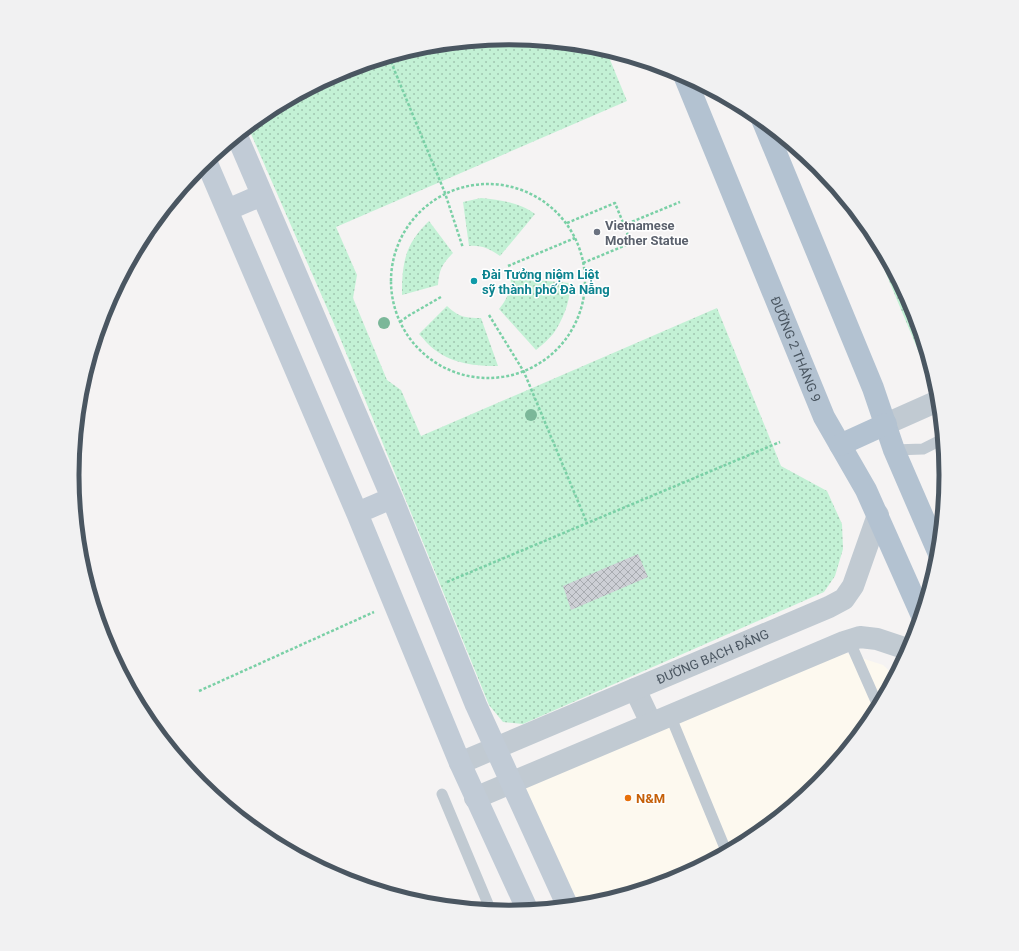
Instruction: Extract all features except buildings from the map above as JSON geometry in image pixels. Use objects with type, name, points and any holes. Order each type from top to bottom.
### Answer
[{"type":"main road","name":"ĐƯỜNG 2 THÁNG 9","points":[[688,84],[824,416],[866,490],[919,608]]},
{"type":"main road","points":[[767,130],[873,388],[894,450],[935,542]]},
{"type":"main road","points":[[239,141],[392,498],[495,748],[566,902]]},
{"type":"main road","points":[[209,168],[357,513],[475,798],[525,905]]},
{"type":"main road","points":[[227,210],[262,195]]},
{"type":"main road","points":[[840,445],[886,424]]},
{"type":"main road","points":[[357,513],[392,498]]},
{"type":"street","points":[[886,424],[934,403]]},
{"type":"street","name":"ĐƯỜNG BẠCH ĐẰNG","points":[[460,763],[829,607],[844,599],[853,586],[878,515]]},
{"type":"street","points":[[475,798],[844,642],[860,637],[877,639],[904,648]]},
{"type":"street","points":[[635,689],[661,719]]},
{"type":"lane","points":[[894,450],[923,449],[938,441]]},
{"type":"lane","points":[[853,649],[876,701]]},
{"type":"lane","points":[[661,719],[725,848]]},
{"type":"lane","points":[[442,794],[489,905]]},
{"type":"path","points":[[391,62],[445,193],[463,248]]},
{"type":"path","points":[[490,184],[519,189],[546,202],[567,223],[581,250],[584,263],[586,279],[583,308],[570,335],[550,357],[524,372],[494,379],[463,376],[434,363],[411,342],[396,314],[390,284],[395,253],[409,225],[431,203],[445,193],[490,184]]},
{"type":"path","points":[[624,225],[680,202]]},
{"type":"path","points":[[567,223],[614,203],[624,225],[631,243],[584,263]]},
{"type":"path","points":[[508,266],[575,238]]},
{"type":"path","points":[[400,322],[441,297]]},
{"type":"path","points":[[489,316],[524,372],[588,523]]},
{"type":"path","points":[[441,584],[780,442]]},
{"type":"path","points":[[199,691],[374,612]]},
{"type":"shaded area","points":[[843,652],[883,665],[892,673],[867,715],[851,738],[814,780],[793,799],[772,817],[725,848],[700,862],[648,883],[593,898],[558,903],[516,788]]},
{"type":"green space","points":[[510,45],[566,49],[609,57],[627,101],[336,227],[357,275],[353,298],[387,380],[401,390],[421,436],[717,308],[781,466],[827,491],[842,524],[843,549],[835,576],[824,592],[523,724],[503,722],[489,705],[338,333],[250,132],[294,103],[319,89],[371,68],[426,53],[481,46]]},
{"type":"green space","points":[[481,198],[516,204],[535,214],[500,256],[486,248],[469,246],[463,202]]},
{"type":"green space","points":[[429,221],[453,253],[442,268],[439,275],[438,285],[402,295],[406,254],[421,229]]},
{"type":"green space","points":[[877,252],[896,285],[907,311],[923,357],[920,355]]},
{"type":"green space","points":[[511,278],[570,283],[568,303],[560,323],[551,336],[536,350],[499,309],[508,295]]},
{"type":"green space","points":[[447,306],[455,313],[462,316],[481,318],[498,366],[473,365],[442,355],[419,334]]},
{"type":"place","name":"Vietnamese Mother Statue","points":[[597,232]]},
{"type":"place","name":"Đài Tưởng niệm Liệt sỹ thành phố Đà Nẵng","points":[[474,281]]},
{"type":"place","name":"N&M","points":[[628,798]]}]
